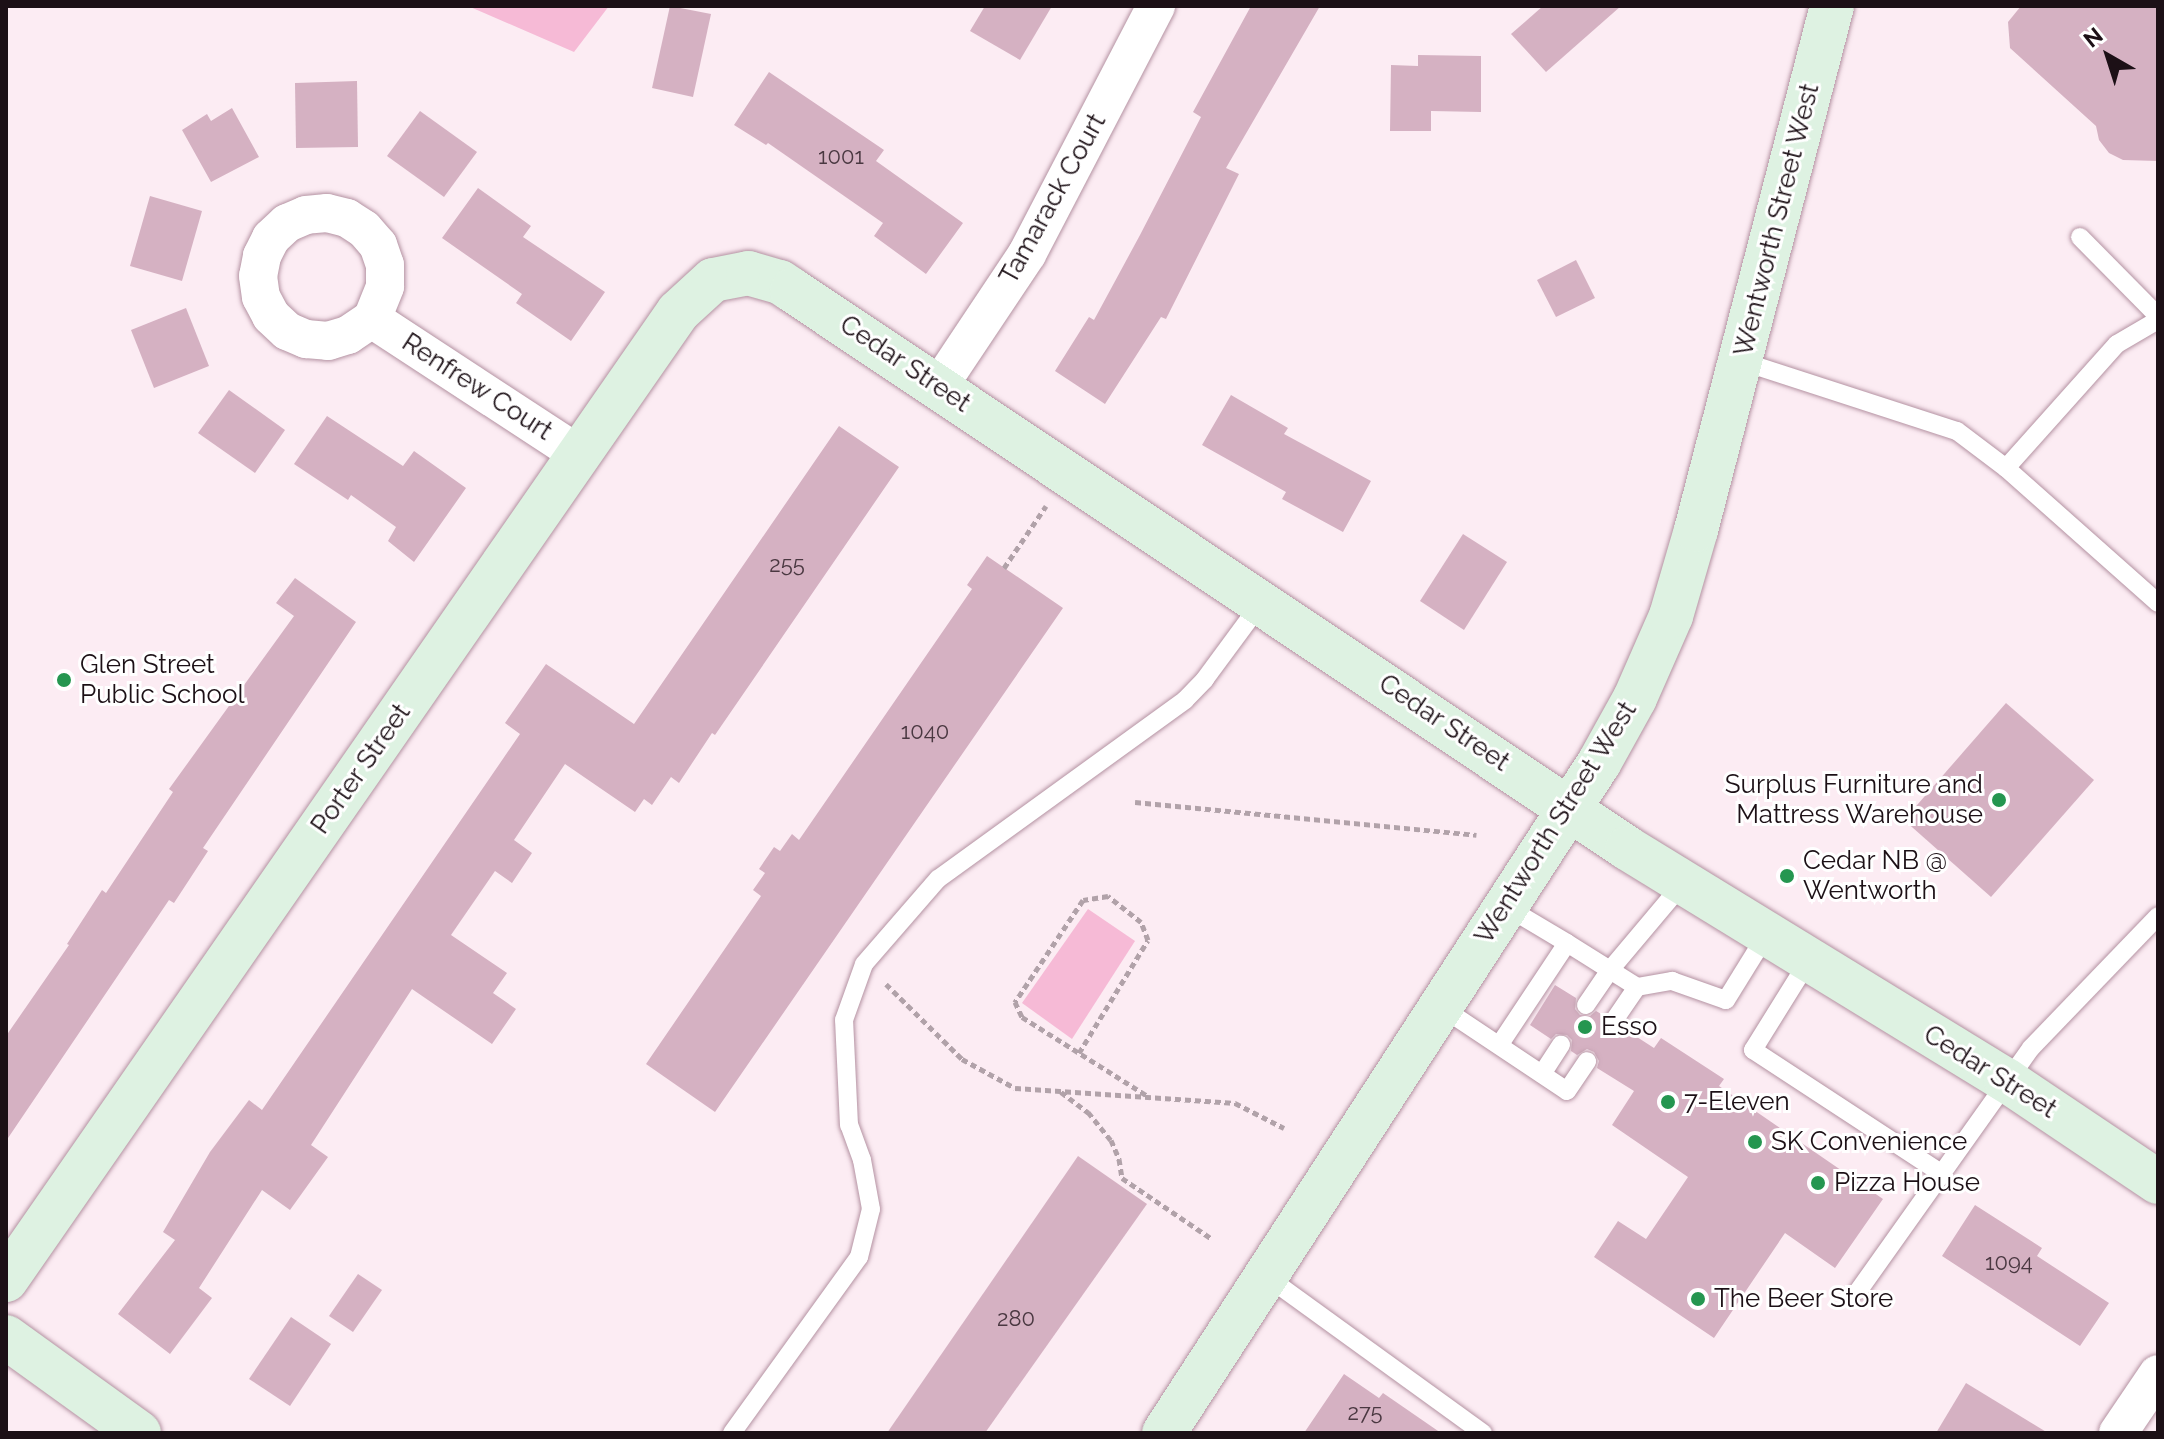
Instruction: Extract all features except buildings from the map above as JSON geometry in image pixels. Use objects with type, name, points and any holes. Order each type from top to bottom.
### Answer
[{"type":"street","name":"Tamarack Court","points":[[939,386],[1027,254],[1156,6]]},
{"type":"street","name":"Wentworth Street West","points":[[1164,1433],[1569,808],[1635,698],[1671,616],[1741,361],[1832,6]]},
{"type":"street","name":"Cedar Street","points":[[730,275],[748,273],[780,282],[1569,808],[2006,1080],[2158,1182]]},
{"type":"street","name":"Porter Street","points":[[6,1280],[581,456],[678,312],[699,290],[730,275]]},
{"type":"street","name":"Renfrew Court","points":[[372,319],[581,456]]},
{"type":"street","points":[[6,1337],[139,1433]]},
{"type":"street","points":[[2118,1433],[2158,1374]]},
{"type":"lane","points":[[2006,468],[2117,344],[2158,318],[2080,237]]},
{"type":"lane","points":[[1741,361],[1957,431],[2006,468],[2158,603]]},
{"type":"lane","points":[[732,1433],[859,1257],[871,1209],[862,1160],[849,1125],[844,1020],[864,964],[938,879],[1185,700],[1205,679],[1262,601]]},
{"type":"lane","points":[[1586,1005],[1610,970],[1684,882]]},
{"type":"lane","points":[[1505,906],[1637,987],[1672,981],[1726,1000],[1767,934]]},
{"type":"lane","points":[[1859,1290],[2006,1080],[2045,1033],[2158,916]]},
{"type":"lane","points":[[1500,1044],[1567,943]]},
{"type":"lane","points":[[1809,960],[1753,1050],[1941,1173]]},
{"type":"lane","points":[[1613,1022],[1637,987]]},
{"type":"lane","points":[[1441,1007],[1567,1091],[1587,1061]]},
{"type":"lane","points":[[1542,1074],[1561,1045]]},
{"type":"lane","points":[[1266,1276],[1483,1433]]},
{"type":"path","points":[[1004,568],[1046,505]]},
{"type":"path","points":[[1135,802],[1476,835]]},
{"type":"path","points":[[1079,1053],[1148,940],[1141,922],[1108,896],[1083,900],[1015,1002],[1022,1017],[1079,1053],[1149,1097]]},
{"type":"path","points":[[864,964],[962,1059],[1015,1088],[1235,1103],[1284,1128]]},
{"type":"path","points":[[1060,1091],[1088,1112],[1111,1140],[1119,1159],[1122,1178],[1212,1239]]},
{"type":"shaded area","points":[[468,6],[609,6],[574,52]]},
{"type":"shaded area","points":[[1088,909],[1135,941],[1072,1039],[1022,1003]]},
{"type":"place","name":"Glen Street Public School","points":[[64,680]]},
{"type":"place","name":"Surplus Furniture and Mattress Warehouse","points":[[1999,800]]},
{"type":"place","name":"Cedar NB @ Wentworth","points":[[1787,876]]},
{"type":"place","name":"Esso","points":[[1585,1027]]},
{"type":"place","name":"7-Eleven","points":[[1668,1102]]},
{"type":"place","name":"SK Convenience","points":[[1755,1142]]},
{"type":"place","name":"Pizza House","points":[[1818,1183]]},
{"type":"place","name":"The Beer Store","points":[[1698,1299]]}]
